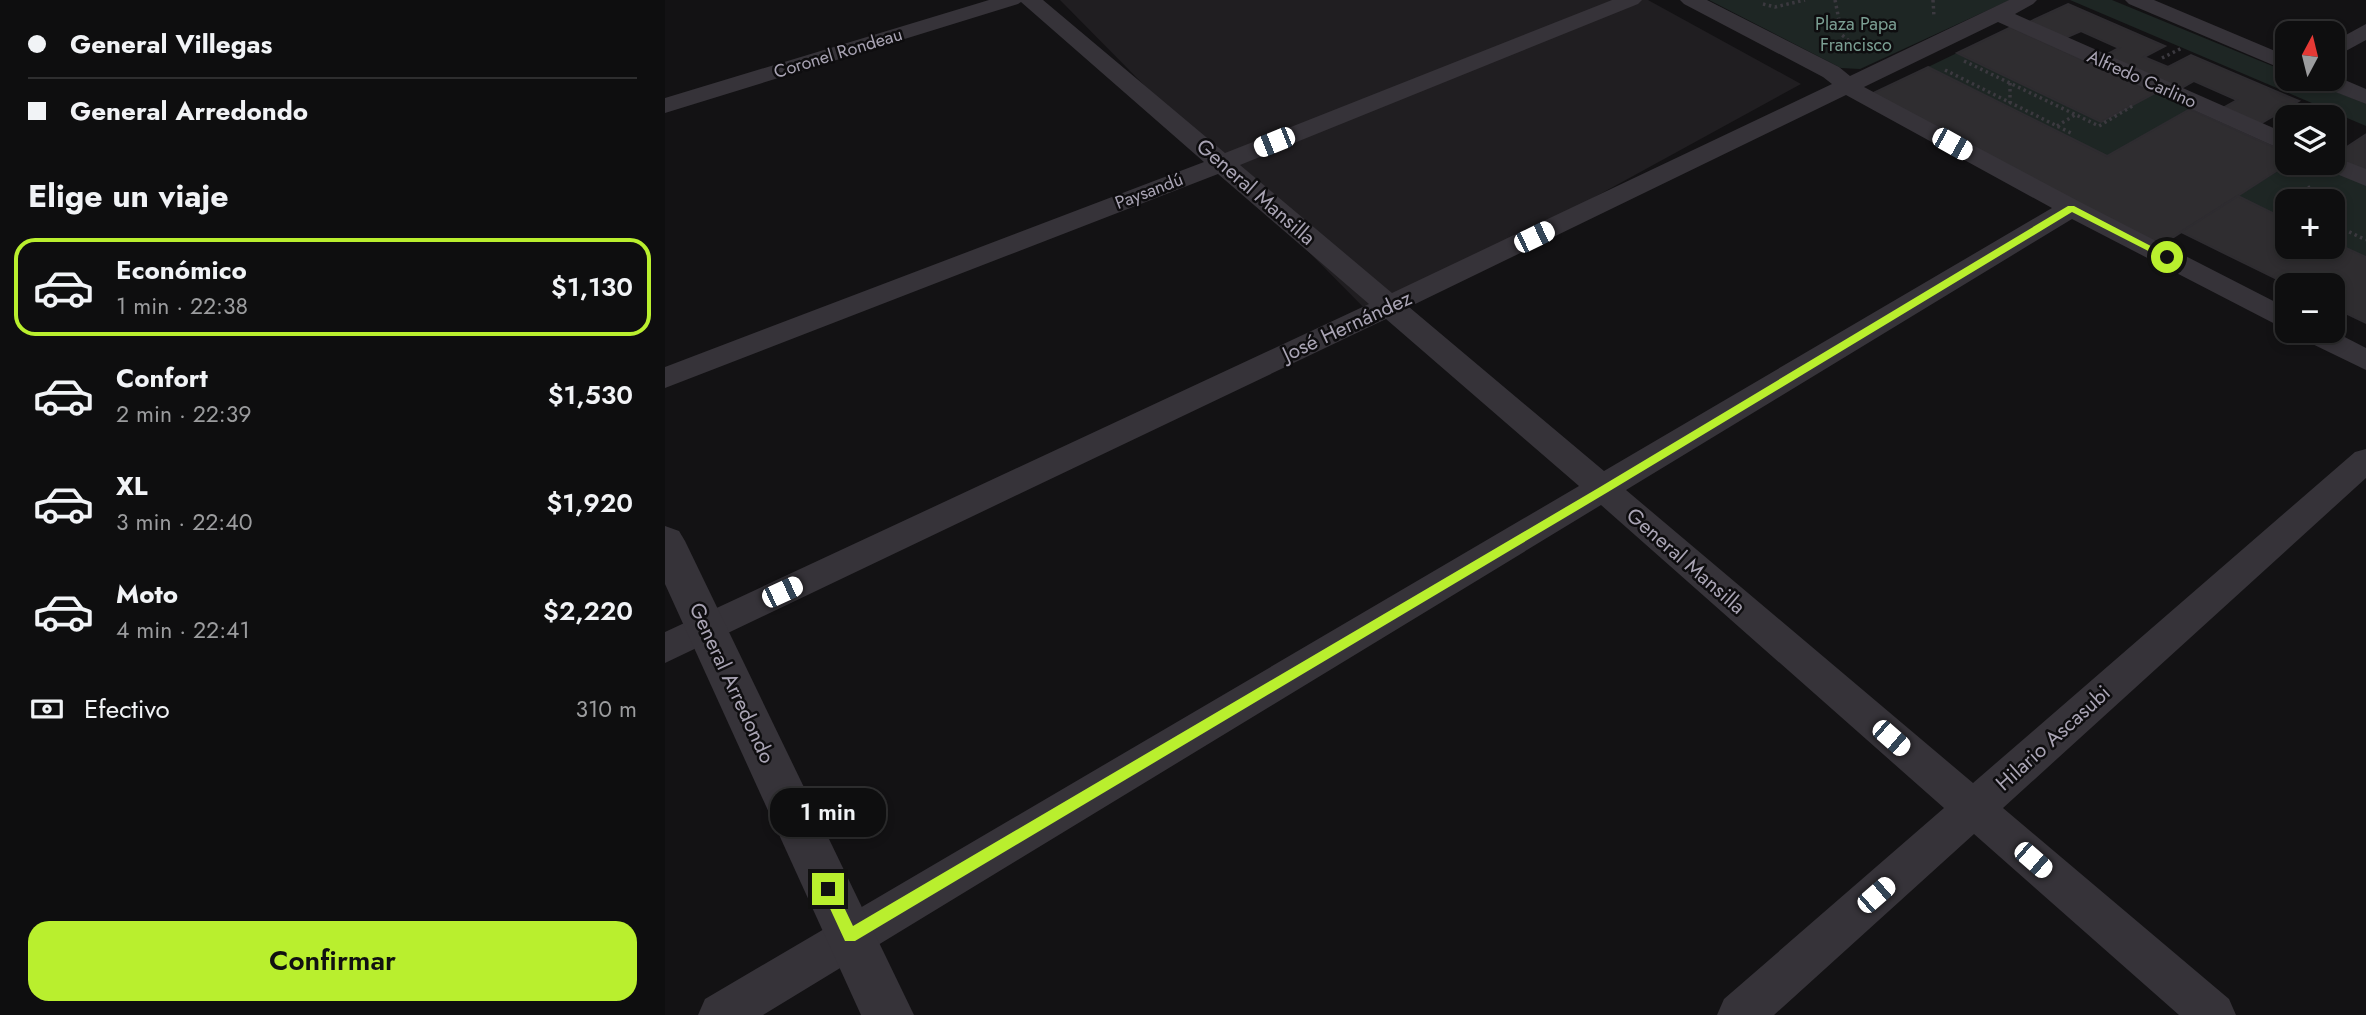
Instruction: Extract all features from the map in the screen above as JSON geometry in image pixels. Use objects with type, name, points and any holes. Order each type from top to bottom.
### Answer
[{"type":"street","name":"Coronel Rondeau","points":[[665,106],[1011,0]]},
{"type":"street","name":"General Mansilla","points":[[1030,0],[1604,489],[2213,1015]]},
{"type":"street","name":"Paysandú","points":[[665,378],[1223,163],[1631,0]]},
{"type":"street","points":[[1691,0],[1831,72],[1846,85],[2071,208],[2275,313]]},
{"type":"street","name":"José Hernández","points":[[665,648],[1389,306],[2026,0]]},
{"type":"street","points":[[2136,0],[2275,59]]},
{"type":"street","points":[[2167,0],[2275,45]]},
{"type":"street","name":"Alfredo Carlino","points":[[1998,14],[2275,138]]},
{"type":"street","points":[[2345,44],[2366,31]]},
{"type":"street","points":[[2345,74],[2366,83]]},
{"type":"street","points":[[2345,88],[2366,97]]},
{"type":"street","points":[[2345,169],[2366,178]]},
{"type":"street","points":[[720,1015],[2071,208]]},
{"type":"street","points":[[2333,343],[2366,360]]},
{"type":"street","name":"Hilario Ascasubi","points":[[1740,1015],[2366,460]]},
{"type":"street","name":"General Arredondo","points":[[665,541],[888,1015]]},
{"type":"path","points":[[1755,2],[1775,7],[1805,0]]},
{"type":"path","points":[[1835,0],[1836,25],[1847,44],[1865,52]]},
{"type":"path","points":[[1922,49],[2010,83],[2099,126],[2161,88]]},
{"type":"path","points":[[1922,49],[2010,103],[2071,133]]},
{"type":"path","points":[[2010,83],[2010,103]]},
{"type":"path","points":[[2057,126],[2075,115]]},
{"type":"path","points":[[2345,230],[2366,240]]},
{"type":"shaded area","points":[[1060,0],[1648,0],[1801,84],[1374,318]]},
{"type":"green space","name":"Plaza Papa Francisco","points":[[1709,0],[2010,0],[1860,69],[1841,68]]},
{"type":"green space","points":[[2070,0],[2112,0],[2275,67],[2275,87]]},
{"type":"green space","points":[[1957,53],[2101,122],[2155,93],[2190,109],[2107,156],[1928,67]]},
{"type":"green space","points":[[2284,91],[2334,91],[2366,104],[2366,126],[2345,117],[2345,105],[2317,105]]},
{"type":"green space","points":[[2345,169],[2366,178],[2366,257],[2345,247],[2345,189],[2275,189],[2275,214],[2238,196],[2275,173],[2345,175]]},
{"type":"building","points":[[2068,4],[2165,46],[2144,57],[2168,67],[2191,55],[2299,101],[2292,105],[2275,105],[2275,115],[2260,124],[2223,108],[2237,100],[2194,81],[2180,89],[2104,56],[2119,48],[2081,31],[2063,39],[2027,23]]},
{"type":"building","points":[[2011,27],[2155,93],[2101,122],[1957,53]]},
{"type":"building","points":[[1928,67],[2107,156],[2190,109],[2275,148],[2275,172],[2158,247],[1869,95]]},
{"type":"building","points":[[2365,135],[2366,171],[2345,161],[2345,148]]},
{"type":"building","points":[[2238,196],[2275,214],[2275,259],[2345,259],[2345,247],[2366,257],[2366,323],[2345,313],[2345,273],[2275,273],[2275,278],[2181,232]]},
{"type":"route","points":[[828,889],[850,936],[1604,489],[2071,208],[2167,257]]}]
